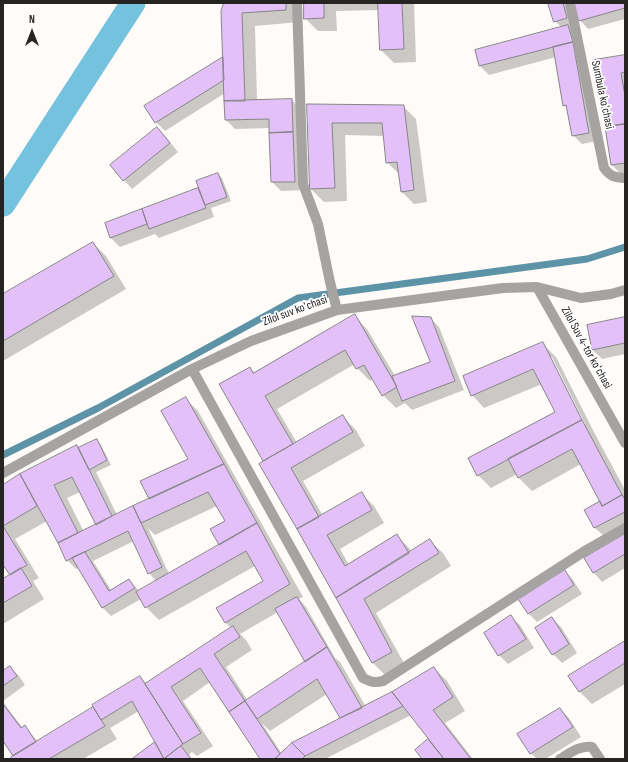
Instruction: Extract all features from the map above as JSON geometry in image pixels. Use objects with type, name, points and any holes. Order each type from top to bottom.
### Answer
[{"type":"street","points":[[297,3],[303,184],[318,224],[330,282],[337,307]]},
{"type":"street","name":"Sumbula koʻchasi","points":[[570,3],[604,168],[608,174],[613,177],[625,178]]},
{"type":"street","name":"Zilol suv koʻchasi","points":[[3,473],[192,369],[251,341],[337,307],[503,288],[537,287],[581,298],[611,294],[625,290]]},
{"type":"street","name":"Zilol Suv 4-tor koʻchasi","points":[[537,287],[625,443]]},
{"type":"street","points":[[192,369],[363,678],[375,683],[383,681],[588,549],[625,528]]},
{"type":"street","points":[[560,759],[586,746],[592,747],[600,759]]},
{"type":"building","points":[[224,3],[286,3],[286,10],[242,13],[245,101],[224,101],[221,11]]},
{"type":"building","points":[[304,3],[324,3],[324,18],[304,19]]},
{"type":"building","points":[[378,3],[402,3],[404,49],[380,50]]},
{"type":"building","points":[[548,3],[563,3],[567,18],[554,22]]},
{"type":"building","points":[[574,3],[624,3],[625,8],[579,21]]},
{"type":"building","points":[[568,25],[573,42],[479,66],[475,50]]},
{"type":"building","points":[[573,42],[589,133],[572,136],[566,105],[563,106],[553,47]]},
{"type":"building","points":[[625,55],[625,72],[621,73],[625,96],[625,124],[605,127],[594,60]]},
{"type":"building","points":[[223,57],[224,80],[155,123],[144,106]]},
{"type":"building","points":[[292,99],[293,132],[269,133],[269,119],[225,120],[224,101]]},
{"type":"building","points":[[307,104],[404,105],[414,190],[401,192],[397,162],[386,163],[382,123],[332,123],[335,188],[310,189]]},
{"type":"building","points":[[625,124],[625,163],[611,165],[605,127]]},
{"type":"building","points":[[157,127],[170,143],[123,181],[110,165]]},
{"type":"building","points":[[293,132],[295,182],[271,182],[269,133]]},
{"type":"building","points":[[218,173],[227,197],[205,205],[196,181]]},
{"type":"building","points":[[198,188],[206,208],[149,229],[142,209]]},
{"type":"building","points":[[142,209],[147,224],[110,238],[105,223]]},
{"type":"building","points":[[93,242],[114,276],[3,341],[3,294]]},
{"type":"building","points":[[355,314],[397,387],[382,396],[364,365],[356,369],[345,350],[265,396],[293,444],[263,461],[219,384],[250,367],[253,373]]},
{"type":"building","points":[[412,316],[431,317],[455,381],[402,401],[392,376],[430,362]]},
{"type":"building","points":[[625,317],[625,343],[592,350],[587,325]]},
{"type":"building","points":[[543,342],[582,420],[477,476],[468,458],[555,412],[533,369],[471,396],[463,376]]},
{"type":"building","points":[[186,397],[224,464],[149,499],[140,481],[188,459],[161,411]]},
{"type":"building","points":[[343,415],[353,432],[291,468],[319,517],[297,529],[259,464]]},
{"type":"building","points":[[582,420],[622,495],[602,506],[572,449],[518,478],[508,459]]},
{"type":"building","points":[[97,439],[107,460],[89,470],[78,448]]},
{"type":"building","points":[[77,445],[112,516],[96,525],[72,477],[54,485],[78,533],[58,543],[20,474]]},
{"type":"building","points":[[224,464],[257,523],[219,545],[210,529],[225,521],[208,492],[141,523],[133,506]]},
{"type":"building","points":[[20,474],[37,506],[3,526],[3,485]]},
{"type":"building","points":[[362,492],[372,510],[327,535],[345,566],[397,534],[409,553],[336,598],[297,529]]},
{"type":"building","points":[[622,495],[625,499],[625,512],[594,528],[584,510],[600,501],[602,506]]},
{"type":"building","points":[[133,506],[162,567],[148,574],[128,531],[66,561],[58,543]]},
{"type":"building","points":[[257,523],[290,584],[225,623],[216,608],[263,581],[246,551],[145,608],[136,592]]},
{"type":"building","points":[[3,526],[27,565],[10,575],[3,565]]},
{"type":"building","points":[[625,534],[625,554],[593,573],[584,558]]},
{"type":"building","points":[[430,539],[439,553],[364,599],[392,652],[372,663],[336,598]]},
{"type":"building","points":[[85,552],[109,591],[129,579],[135,588],[102,608],[72,558]]},
{"type":"building","points":[[21,568],[32,586],[3,603],[3,579]]},
{"type":"building","points":[[565,570],[574,585],[528,614],[518,599]]},
{"type":"building","points":[[297,597],[327,647],[305,662],[275,609]]},
{"type":"building","points":[[511,615],[526,639],[498,656],[484,633]]},
{"type":"building","points":[[552,617],[569,644],[552,655],[535,628]]},
{"type":"building","points":[[233,626],[240,637],[214,654],[245,701],[229,712],[200,668],[171,687],[201,733],[183,744],[145,684]]},
{"type":"building","points":[[625,641],[625,663],[579,692],[568,676]]},
{"type":"building","points":[[327,647],[362,708],[340,718],[317,679],[257,719],[245,701]]},
{"type":"building","points":[[10,666],[17,676],[3,686],[3,671]]},
{"type":"building","points":[[434,667],[453,697],[433,710],[471,759],[444,759],[392,692]]},
{"type":"building","points":[[140,676],[183,744],[164,759],[132,701],[101,720],[92,705]]},
{"type":"building","points":[[392,692],[403,706],[305,756],[292,743]]},
{"type":"building","points":[[245,701],[280,754],[275,759],[260,759],[229,712]]},
{"type":"building","points":[[3,704],[21,728],[25,725],[36,742],[13,756],[3,741]]},
{"type":"building","points":[[93,707],[105,726],[49,759],[12,759],[11,757]]},
{"type":"building","points":[[560,708],[573,727],[530,754],[517,734]]},
{"type":"building","points":[[428,739],[444,759],[422,759],[415,750]]},
{"type":"building","points":[[155,742],[164,759],[132,759]]},
{"type":"building","points":[[292,743],[305,756],[302,759],[275,759]]},
{"type":"building","points":[[181,746],[191,759],[164,759]]},
{"type":"waterway","points":[[3,204],[133,3]]},
{"type":"waterway","points":[[3,455],[98,408],[298,298],[587,259],[625,247]]}]
